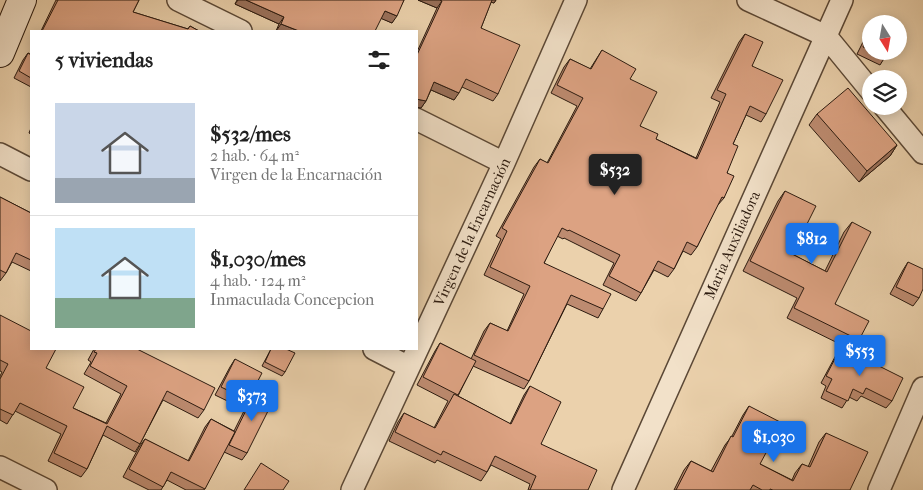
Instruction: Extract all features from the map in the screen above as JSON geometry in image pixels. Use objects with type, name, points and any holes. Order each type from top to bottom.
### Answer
[{"type":"street","points":[[0,54],[22,0]]},
{"type":"street","points":[[178,0],[239,30]]},
{"type":"street","name":"Virgen de la Encarnación","points":[[418,348],[504,163],[576,0]]},
{"type":"street","points":[[748,0],[826,36],[862,79]]},
{"type":"street","name":"Maria Auxiliadora","points":[[623,490],[842,0]]},
{"type":"street","points":[[891,115],[923,153]]},
{"type":"street","points":[[418,120],[504,163]]},
{"type":"street","points":[[0,154],[30,169]]},
{"type":"street","points":[[376,350],[409,367]]},
{"type":"street","name":"Virgen de la Encarnación","points":[[352,490],[417,350]]},
{"type":"street","points":[[879,490],[923,388]]},
{"type":"street","points":[[0,467],[46,490]]},
{"type":"building","points":[[58,0],[139,0],[133,12],[188,29],[190,26],[197,30],[43,30]]},
{"type":"building","points":[[246,0],[404,0],[397,16],[385,11],[376,30],[296,30],[281,24],[284,17]]},
{"type":"building","points":[[440,0],[492,0],[481,28],[520,45],[498,94],[466,79],[459,93],[434,82],[426,101],[418,99],[418,53],[442,1]]},
{"type":"building","points":[[745,34],[763,42],[752,66],[783,80],[766,114],[750,106],[733,144],[738,146],[727,173],[734,176],[697,247],[687,242],[674,269],[658,261],[641,293],[609,276],[620,255],[562,228],[544,263],[611,294],[603,309],[571,295],[529,381],[474,355],[490,323],[508,331],[530,286],[490,267],[507,231],[502,228],[540,159],[548,163],[583,98],[557,85],[570,59],[591,69],[602,50],[636,69],[630,79],[657,92],[640,126],[658,134],[656,139],[697,159],[726,94],[717,90]]},
{"type":"building","points":[[28,53],[30,54],[30,77],[19,71]]},
{"type":"building","points":[[848,88],[862,104],[862,115],[871,115],[897,145],[867,171],[817,114]]},
{"type":"building","points":[[785,191],[816,206],[792,254],[827,272],[852,222],[871,232],[835,304],[869,321],[859,340],[794,308],[804,288],[750,261]]},
{"type":"building","points":[[0,197],[30,212],[30,260],[16,253],[6,273],[0,270]]},
{"type":"building","points":[[908,262],[923,269],[923,289],[919,298],[896,287]]},
{"type":"building","points":[[0,315],[30,330],[30,350],[55,350],[46,368],[84,387],[73,408],[107,424],[127,386],[90,366],[97,353],[94,352],[95,350],[139,350],[215,388],[204,410],[167,391],[140,444],[107,426],[87,469],[54,453],[67,426],[20,403],[13,415],[0,409],[0,379],[8,364],[0,360]]},
{"type":"building","points":[[440,343],[476,361],[458,395],[423,377]]},
{"type":"building","points":[[841,347],[903,378],[892,401],[866,388],[863,394],[853,389],[848,401],[826,391],[832,379],[826,376]]},
{"type":"building","points":[[271,350],[288,350],[295,353],[285,372],[265,362]]},
{"type":"building","points":[[235,359],[262,373],[248,400],[221,387]]},
{"type":"building","points":[[530,386],[561,402],[541,444],[597,470],[588,490],[530,490],[536,476],[495,456],[487,472],[443,451],[441,455],[395,432],[404,413],[435,428],[454,394],[511,424]]},
{"type":"building","points":[[256,390],[274,399],[247,453],[229,445]]},
{"type":"building","points":[[749,406],[782,423],[760,464],[793,481],[802,464],[810,467],[826,433],[868,452],[850,490],[762,490],[753,485],[750,490],[676,490],[691,461],[713,472]]},
{"type":"building","points":[[211,419],[235,432],[205,489],[171,472],[163,487],[129,469],[145,439],[189,461]]},
{"type":"building","points":[[261,463],[289,481],[283,490],[244,490]]}]
